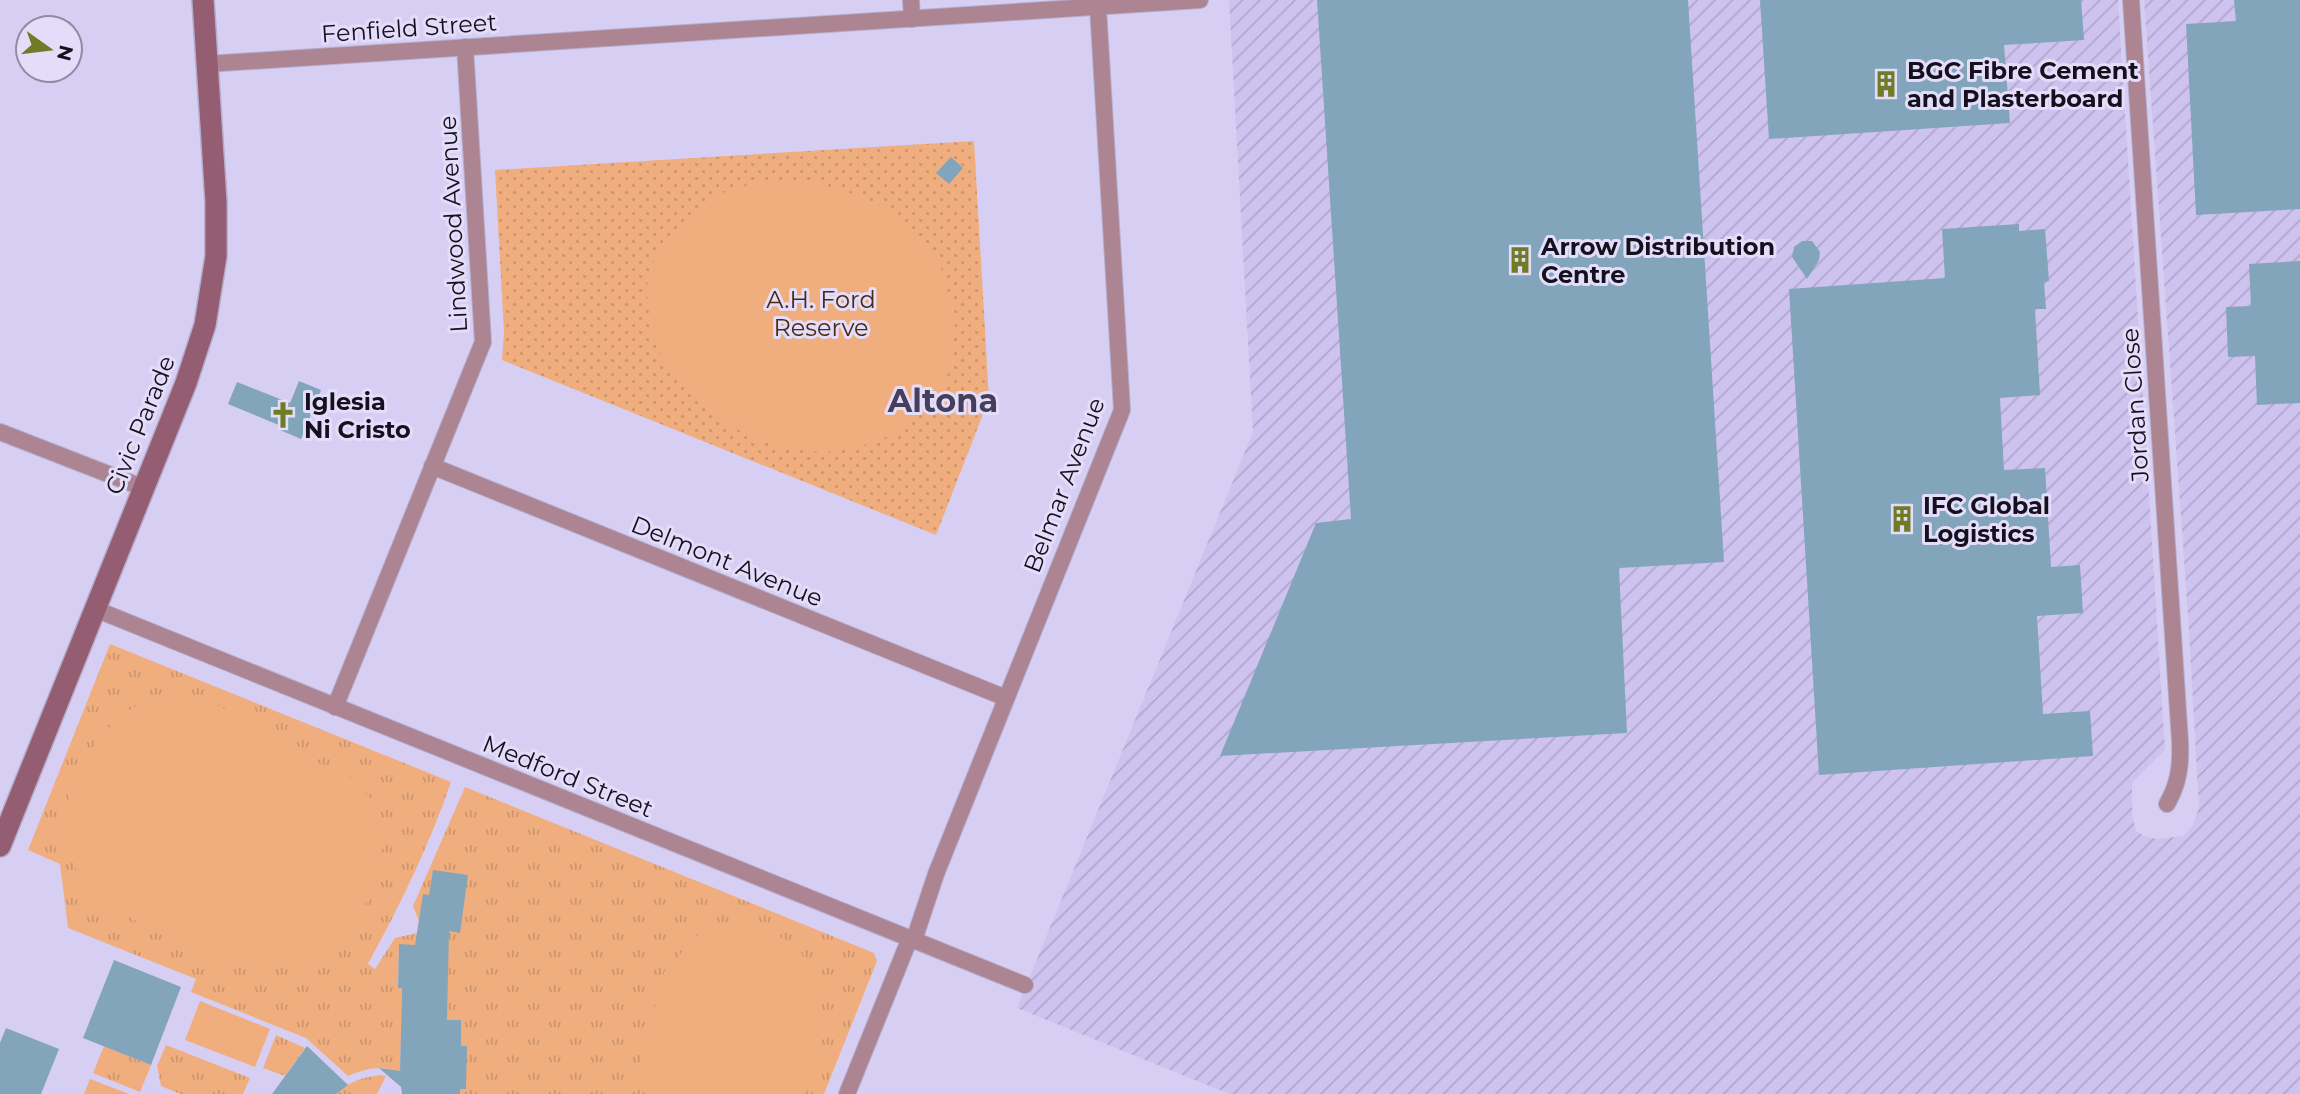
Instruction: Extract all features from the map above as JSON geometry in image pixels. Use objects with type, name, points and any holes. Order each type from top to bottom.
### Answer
[{"type":"street","name":"Civic Parade","points":[[2,835],[193,365],[205,325],[214,279],[216,202],[203,0]]},
{"type":"street","points":[[911,0],[912,19]]},
{"type":"street","name":"Fenfield Street","points":[[207,64],[1200,0]]},
{"type":"street","name":"Jordan Close","points":[[2131,0],[2180,741],[2180,772],[2176,788],[2167,804]]},
{"type":"street","name":"Belmar Avenue","points":[[847,1094],[1122,410],[1098,8]]},
{"type":"street","name":"Lindwood Avenue","points":[[335,706],[483,342],[465,47]]},
{"type":"street","points":[[0,432],[144,488]]},
{"type":"street","name":"Delmont Avenue","points":[[432,466],[1006,698]]},
{"type":"street","name":"Medford Street","points":[[95,609],[1025,985]]},
{"type":"shaded area","points":[[1229,0],[2118,0],[2165,750],[2132,783],[2132,814],[2136,831],[2157,839],[2183,836],[2192,827],[2199,808],[2188,615],[2144,0],[2300,0],[2300,1094],[1229,1094],[1017,1008],[1253,432]]},
{"type":"green space","name":"A.H. Ford Reserve","points":[[974,141],[989,399],[936,535],[502,360],[504,332],[495,170]]},
{"type":"green space","points":[[801,180],[861,197],[901,220],[936,259],[955,314],[951,364],[943,385],[930,404],[914,420],[896,432],[868,444],[839,451],[792,449],[764,441],[713,415],[673,375],[660,351],[651,324],[647,298],[649,277],[656,257],[671,236],[700,207],[714,197],[744,186]]},
{"type":"green space","points":[[110,644],[451,782],[413,875],[368,964],[375,969],[395,938],[417,933],[419,921],[413,906],[465,787],[874,953],[877,961],[824,1094],[460,1094],[461,1020],[447,1020],[424,945],[399,945],[398,987],[402,988],[400,1074],[387,1069],[374,1069],[348,1076],[306,1038],[191,992],[196,979],[68,928],[60,864],[28,850]]},
{"type":"green space","points":[[169,693],[210,702],[231,712],[262,740],[295,743],[317,763],[342,770],[376,804],[385,839],[369,899],[337,938],[291,967],[237,964],[190,950],[110,907],[83,883],[64,845],[70,782],[95,744],[119,716],[145,701]]},
{"type":"green space","points":[[737,922],[773,932],[800,950],[820,997],[821,1039],[812,1081],[805,1094],[645,1094],[639,1081],[644,1047],[664,972],[702,930]]},
{"type":"green space","points":[[200,1001],[270,1029],[255,1067],[185,1040]]},
{"type":"green space","points":[[276,1035],[305,1048],[285,1076],[263,1068]]},
{"type":"green space","points":[[166,1045],[250,1078],[243,1094],[180,1094],[161,1086],[157,1066]]},
{"type":"green space","points":[[104,1046],[151,1065],[140,1092],[93,1073]]},
{"type":"green space","points":[[386,1076],[377,1094],[336,1094],[356,1081]]},
{"type":"green space","points":[[90,1079],[129,1094],[84,1094]]},
{"type":"building","name":"Arrow Distribution Centre","points":[[1317,0],[1688,0],[1724,562],[1619,568],[1627,733],[1220,756],[1316,523],[1351,519]]},
{"type":"building","name":"BGC Fibre Cement and Plasterboard","points":[[1760,0],[2081,0],[2084,40],[2004,45],[2010,123],[1769,139]]},
{"type":"building","points":[[2234,0],[2300,0],[2300,209],[2196,215],[2186,24],[2236,21]]},
{"type":"building","points":[[951,157],[963,168],[949,184],[936,173]]},
{"type":"building","name":"IFC Global Logistics","points":[[2019,224],[2019,231],[2045,229],[2049,281],[2044,282],[2046,309],[2035,309],[2040,395],[2000,398],[2004,470],[2045,468],[2051,567],[2080,565],[2083,613],[2037,616],[2043,714],[2090,711],[2093,756],[1819,775],[1789,289],[1945,278],[1942,229]]},
{"type":"building","points":[[1802,241],[1812,241],[1820,252],[1819,260],[1807,279],[1792,257],[1794,247]]},
{"type":"building","points":[[2300,261],[2300,403],[2257,405],[2255,356],[2228,357],[2226,307],[2251,306],[2249,264]]},
{"type":"building","name":"Iglesia Ni Cristo","points":[[299,381],[321,390],[301,439],[280,430],[281,426],[228,404],[237,382],[290,403]]},
{"type":"building","points":[[433,870],[468,875],[460,933],[449,931],[447,1020],[461,1020],[461,1046],[467,1046],[466,1089],[460,1089],[460,1094],[402,1094],[401,1087],[379,1068],[400,1071],[402,988],[398,988],[399,944],[415,945],[423,894],[429,895]]},
{"type":"building","points":[[114,960],[181,987],[151,1065],[83,1038]]},
{"type":"building","points":[[6,1028],[59,1049],[41,1094],[0,1094],[0,1043]]},
{"type":"building","points":[[307,1046],[348,1085],[336,1094],[272,1094]]},
{"type":"place","name":"BGC Fibre Cement and Plasterboard","points":[[1886,84]]},
{"type":"place","name":"Arrow Distribution Centre","points":[[1520,260]]},
{"type":"place","name":"Iglesia Ni Cristo","points":[[283,415]]},
{"type":"place","name":"IFC Global Logistics","points":[[1902,519]]},
{"type":"district","name":"Altona","points":[[943,400]]}]
